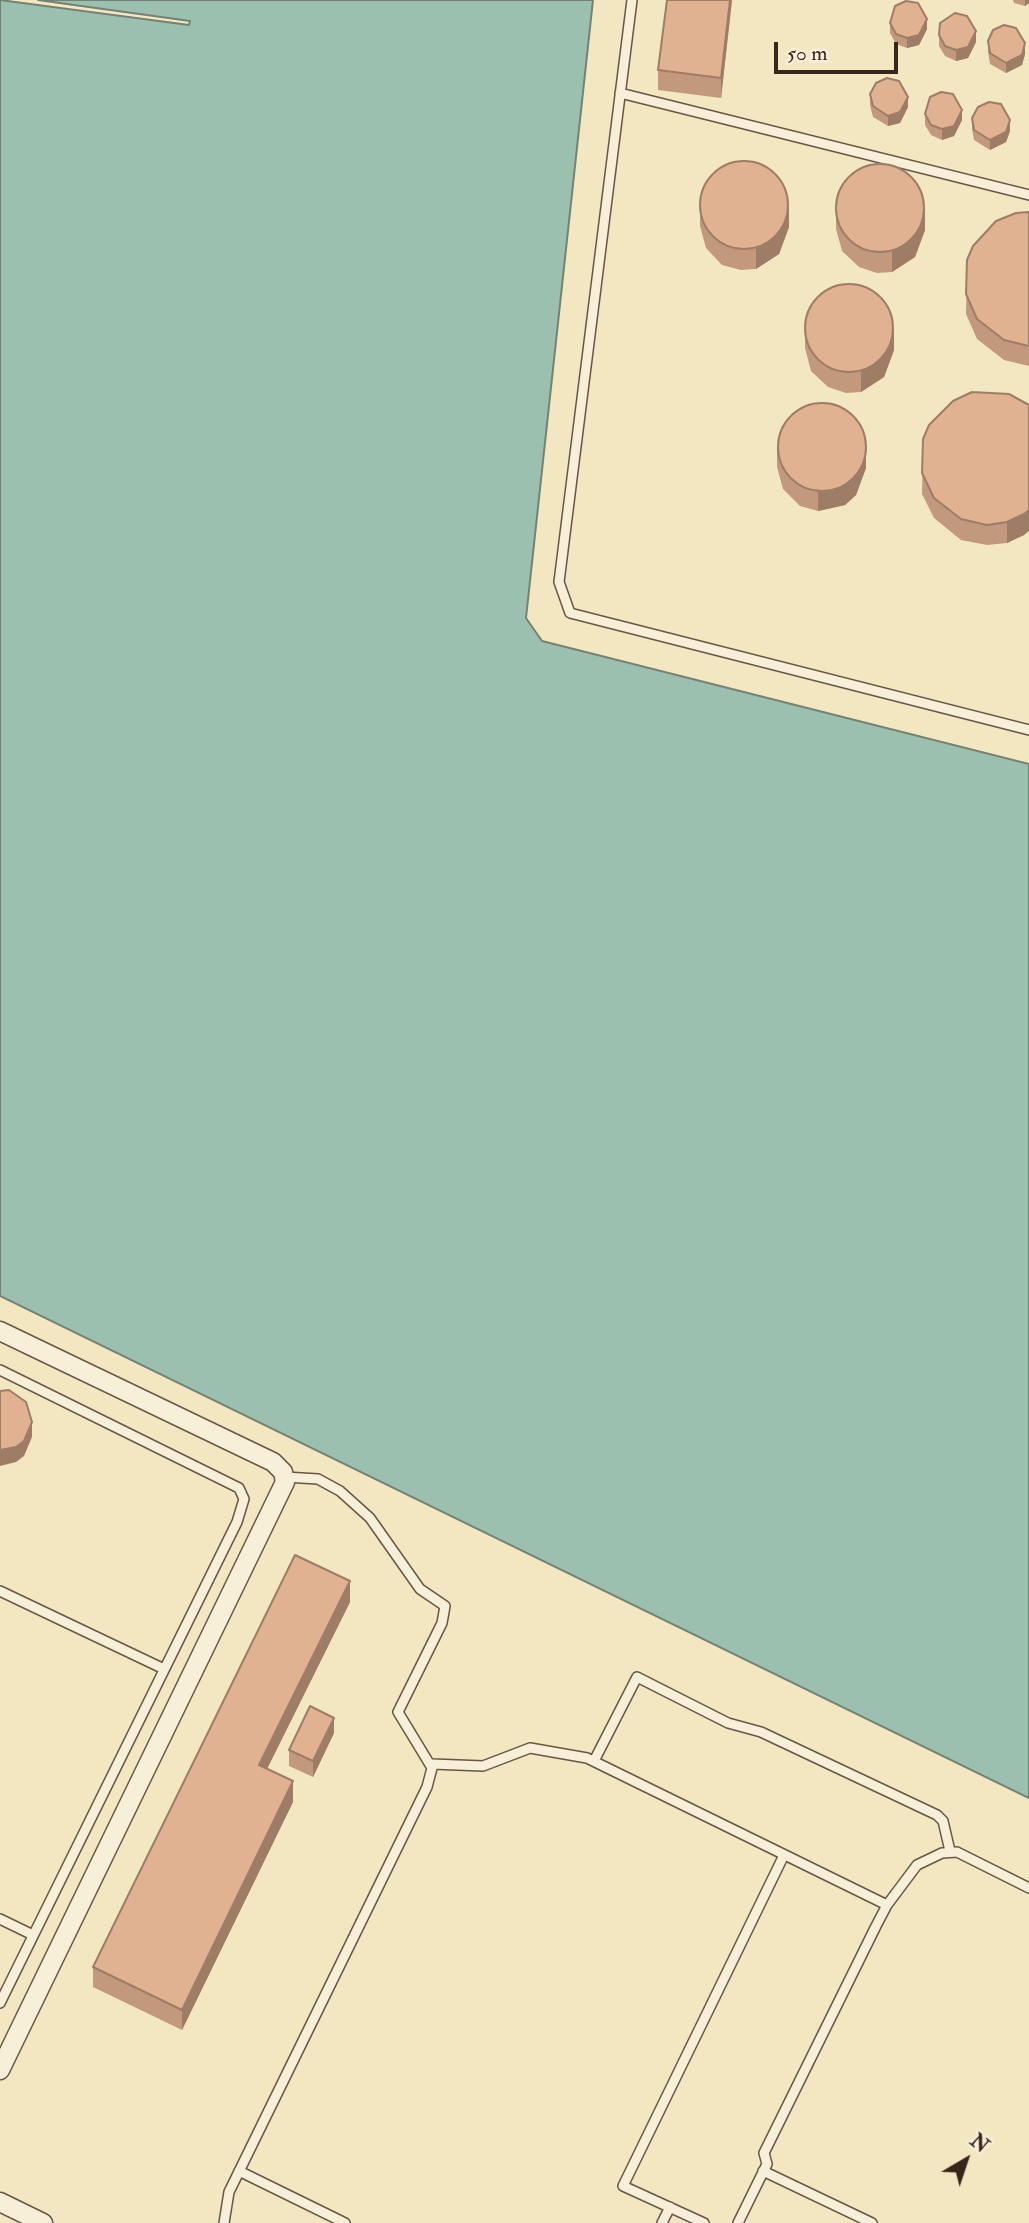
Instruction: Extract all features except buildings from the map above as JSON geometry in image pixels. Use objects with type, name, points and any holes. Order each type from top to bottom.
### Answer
[{"type":"street","points":[[0,1331],[273,1462],[285,1477],[272,1510],[0,2070]]},
{"type":"street","points":[[0,2202],[43,2223]]},
{"type":"lane","points":[[632,0],[559,582],[570,613],[1029,730]]},
{"type":"lane","points":[[620,93],[1029,195]]},
{"type":"lane","points":[[0,1370],[239,1488],[244,1499],[242,1510],[0,2003]]},
{"type":"lane","points":[[224,2223],[225,2204],[239,2171],[427,1787],[432,1764],[398,1712],[442,1623],[445,1606],[420,1589],[385,1536],[340,1491],[318,1479],[285,1477]]},
{"type":"lane","points":[[0,1591],[164,1669]]},
{"type":"lane","points":[[594,1761],[637,1677],[728,1723],[761,1732],[937,1815],[943,1821],[950,1851]]},
{"type":"lane","points":[[432,1764],[483,1766],[530,1748],[594,1761],[887,1905]]},
{"type":"lane","points":[[738,2223],[767,2164],[764,2153],[887,1905],[917,1865],[950,1851],[1029,1888]]},
{"type":"lane","points":[[704,2223],[623,2186],[785,1855]]},
{"type":"lane","points":[[0,1919],[33,1935]]},
{"type":"lane","points":[[239,2171],[345,2223]]},
{"type":"lane","points":[[763,2171],[872,2223]]},
{"type":"lane","points":[[662,2223],[670,2207]]},
{"type":"shaded area","points":[[0,0],[189,25],[190,21],[38,0],[593,0],[526,618],[542,641],[1029,764],[1029,1798],[0,1296]]}]
